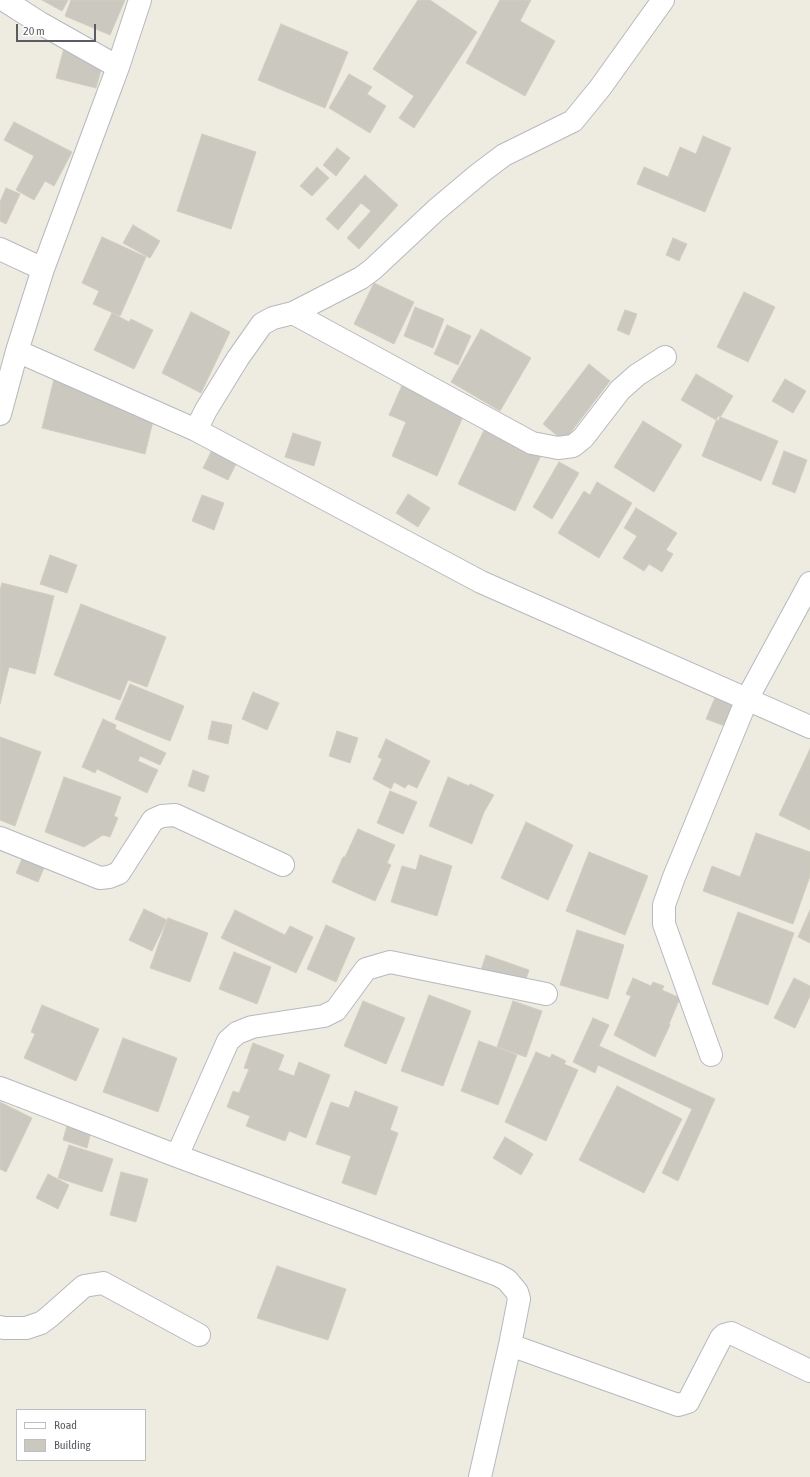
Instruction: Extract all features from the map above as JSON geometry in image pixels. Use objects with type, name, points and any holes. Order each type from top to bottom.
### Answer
[{"type":"street","points":[[4,0],[40,23],[118,67]]},
{"type":"street","points":[[0,414],[17,351],[43,269],[118,67],[140,0]]},
{"type":"street","points":[[196,430],[206,410],[238,358],[262,324],[273,318],[293,313],[361,278],[373,269],[436,210],[504,155],[573,121],[600,88],[663,0]]},
{"type":"street","points":[[0,249],[43,269]]},
{"type":"street","points":[[293,313],[532,443],[558,448],[573,446],[583,438],[620,390],[637,376],[665,357]]},
{"type":"street","points":[[17,351],[196,430],[481,582],[810,727]]},
{"type":"street","points":[[711,1055],[664,924],[664,905],[747,698],[810,583]]},
{"type":"street","points":[[0,838],[100,878],[109,877],[119,873],[153,820],[162,816],[175,815],[283,864]]},
{"type":"street","points":[[177,1156],[228,1041],[237,1033],[252,1027],[324,1016],[336,1010],[366,969],[390,962],[546,994]]},
{"type":"street","points":[[0,1088],[177,1156],[498,1275],[507,1280],[517,1292],[519,1299],[480,1477]]},
{"type":"street","points":[[0,1326],[3,1328],[26,1328],[41,1323],[84,1286],[103,1283],[199,1335]]},
{"type":"street","points":[[510,1345],[678,1405],[688,1402],[721,1338],[724,1335],[731,1333],[810,1371]]},
{"type":"building","points":[[42,0],[68,0],[62,11]]},
{"type":"building","points":[[71,0],[125,0],[110,35],[65,16]]},
{"type":"building","points":[[418,0],[430,0],[477,32],[414,128],[399,118],[414,96],[373,69]]},
{"type":"building","points":[[500,0],[531,0],[520,21],[555,41],[525,96],[466,63]]},
{"type":"building","points":[[281,24],[348,52],[325,108],[258,80]]},
{"type":"building","points":[[64,48],[104,59],[96,88],[56,78]]},
{"type":"building","points":[[349,74],[372,87],[367,94],[386,106],[370,133],[329,108]]},
{"type":"building","points":[[14,122],[72,152],[54,186],[45,181],[34,200],[16,190],[34,156],[4,140]]},
{"type":"building","points":[[202,134],[256,152],[231,229],[177,211]]},
{"type":"building","points":[[703,136],[731,148],[705,212],[637,184],[644,167],[668,177],[680,147],[696,154]]},
{"type":"building","points":[[337,148],[350,158],[336,176],[323,165]]},
{"type":"building","points":[[317,167],[329,178],[312,196],[300,186]]},
{"type":"building","points":[[365,175],[398,205],[359,249],[347,238],[371,211],[361,203],[338,230],[326,219]]},
{"type":"building","points":[[6,188],[20,194],[6,224],[0,221],[0,202]]},
{"type":"building","points":[[133,225],[160,241],[150,258],[123,243]]},
{"type":"building","points":[[102,237],[146,257],[120,316],[93,304],[99,291],[82,283]]},
{"type":"building","points":[[673,238],[687,244],[679,261],[666,255]]},
{"type":"building","points":[[374,283],[414,302],[394,344],[354,324]]},
{"type":"building","points":[[744,292],[775,307],[748,362],[717,347]]},
{"type":"building","points":[[415,307],[444,319],[433,348],[404,336]]},
{"type":"building","points":[[625,310],[637,314],[629,335],[617,330]]},
{"type":"building","points":[[191,312],[230,332],[201,393],[162,373]]},
{"type":"building","points":[[112,313],[129,322],[131,319],[153,330],[134,369],[94,350]]},
{"type":"building","points":[[447,325],[471,336],[458,365],[434,354]]},
{"type":"building","points":[[481,329],[531,358],[500,411],[451,382]]},
{"type":"building","points":[[589,364],[610,381],[564,441],[543,424]]},
{"type":"building","points":[[407,374],[465,412],[437,476],[392,456],[406,422],[389,415]]},
{"type":"building","points":[[696,374],[733,396],[718,421],[681,400]]},
{"type":"building","points":[[54,379],[157,405],[145,454],[42,428]]},
{"type":"building","points":[[785,379],[806,391],[793,413],[772,401]]},
{"type":"building","points":[[718,416],[778,441],[761,481],[702,456]]},
{"type":"building","points":[[489,420],[545,447],[515,511],[458,484]]},
{"type":"building","points":[[643,421],[682,445],[654,492],[614,467]]},
{"type":"building","points":[[293,433],[321,442],[314,466],[285,457]]},
{"type":"building","points":[[213,448],[238,460],[228,480],[203,468]]},
{"type":"building","points":[[784,451],[807,460],[795,493],[772,484]]},
{"type":"building","points":[[559,462],[579,473],[552,519],[533,507]]},
{"type":"building","points":[[597,482],[632,503],[599,558],[558,533],[584,491],[590,495]]},
{"type":"building","points":[[408,494],[430,508],[418,527],[396,513]]},
{"type":"building","points":[[202,495],[224,503],[214,530],[192,521]]},
{"type":"building","points":[[636,508],[677,533],[666,550],[673,554],[662,572],[649,564],[644,571],[623,558],[637,536],[624,528]]},
{"type":"building","points":[[50,555],[77,565],[67,593],[40,584]]},
{"type":"building","points":[[2,583],[54,596],[35,674],[9,667],[0,704],[0,590]]},
{"type":"building","points":[[81,604],[166,637],[147,687],[128,680],[120,700],[54,675]]},
{"type":"building","points":[[130,684],[184,706],[170,741],[115,719]]},
{"type":"building","points":[[253,692],[279,703],[267,730],[242,719]]},
{"type":"building","points":[[717,693],[735,700],[725,726],[706,719]]},
{"type":"building","points":[[103,719],[116,725],[115,729],[166,753],[160,765],[140,756],[138,761],[158,770],[147,793],[97,769],[95,773],[82,767]]},
{"type":"building","points":[[212,721],[232,725],[228,744],[208,739]]},
{"type":"building","points":[[337,731],[358,738],[350,763],[329,756]]},
{"type":"building","points":[[0,737],[41,752],[15,826],[0,820]]},
{"type":"building","points":[[386,739],[430,761],[417,788],[408,784],[405,788],[394,782],[391,789],[373,779],[382,759],[378,757]]},
{"type":"building","points":[[810,749],[810,830],[779,815]]},
{"type":"building","points":[[193,770],[209,776],[204,792],[188,786]]},
{"type":"building","points":[[64,777],[121,797],[114,816],[118,818],[110,837],[103,835],[84,847],[45,832]]},
{"type":"building","points":[[448,777],[469,786],[470,784],[494,795],[484,812],[472,844],[429,826]]},
{"type":"building","points":[[390,791],[417,802],[403,834],[377,823]]},
{"type":"building","points":[[526,822],[573,845],[548,900],[501,878]]},
{"type":"building","points":[[358,829],[395,845],[387,863],[391,865],[375,901],[332,882]]},
{"type":"building","points":[[756,833],[810,852],[810,876],[793,924],[703,891],[712,866],[740,877]]},
{"type":"building","points":[[25,852],[47,861],[38,882],[16,873]]},
{"type":"building","points":[[589,852],[648,876],[625,935],[566,911]]},
{"type":"building","points":[[420,855],[452,866],[437,916],[391,902],[402,866],[416,870]]},
{"type":"building","points":[[144,909],[167,920],[152,951],[129,940]]},
{"type":"building","points":[[235,910],[285,935],[290,926],[313,937],[296,973],[221,938]]},
{"type":"building","points":[[810,910],[810,943],[798,937]]},
{"type":"building","points":[[738,912],[794,933],[768,1005],[712,984]]},
{"type":"building","points":[[168,918],[208,933],[190,982],[150,968]]},
{"type":"building","points":[[326,925],[355,938],[336,982],[307,969]]},
{"type":"building","points":[[577,930],[624,945],[608,999],[560,985]]},
{"type":"building","points":[[234,952],[271,967],[257,1004],[219,989]]},
{"type":"building","points":[[486,955],[529,970],[522,991],[479,976]]},
{"type":"building","points":[[633,978],[651,986],[653,982],[664,986],[662,990],[680,998],[669,1024],[670,1025],[655,1057],[614,1035],[631,996],[626,994]]},
{"type":"building","points":[[794,978],[810,986],[810,996],[795,1028],[774,1018]]},
{"type":"building","points":[[429,995],[471,1011],[443,1086],[401,1071]]},
{"type":"building","points":[[363,1001],[405,1018],[386,1064],[344,1046]]},
{"type":"building","points":[[513,1001],[542,1011],[526,1057],[497,1047]]},
{"type":"building","points":[[42,1005],[99,1029],[76,1081],[24,1058],[35,1034],[31,1032]]},
{"type":"building","points":[[593,1018],[609,1025],[599,1046],[715,1099],[678,1181],[662,1173],[692,1109],[598,1065],[595,1073],[573,1062]]},
{"type":"building","points":[[123,1038],[177,1058],[158,1112],[103,1092]]},
{"type":"building","points":[[479,1041],[517,1055],[498,1105],[461,1091]]},
{"type":"building","points":[[253,1043],[284,1055],[278,1070],[294,1076],[299,1062],[330,1075],[306,1138],[289,1131],[285,1141],[246,1126],[250,1116],[227,1107],[233,1091],[239,1093],[249,1069],[244,1068]]},
{"type":"building","points":[[536,1052],[550,1058],[552,1054],[566,1061],[564,1064],[578,1070],[546,1141],[505,1122]]},
{"type":"building","points":[[617,1086],[682,1119],[644,1193],[579,1160]]},
{"type":"building","points":[[355,1091],[398,1107],[390,1130],[398,1133],[376,1195],[342,1183],[351,1156],[316,1144],[331,1102],[349,1108]]},
{"type":"building","points":[[0,1102],[32,1118],[6,1172],[0,1169]]},
{"type":"building","points":[[68,1122],[92,1128],[87,1148],[63,1140]]},
{"type":"building","points":[[505,1137],[533,1154],[521,1175],[493,1158]]},
{"type":"building","points":[[69,1145],[113,1159],[102,1192],[58,1178]]},
{"type":"building","points":[[121,1172],[148,1179],[136,1222],[110,1215]]},
{"type":"building","points":[[48,1174],[69,1185],[58,1209],[36,1198]]},
{"type":"building","points":[[277,1266],[346,1289],[328,1340],[257,1318]]}]
